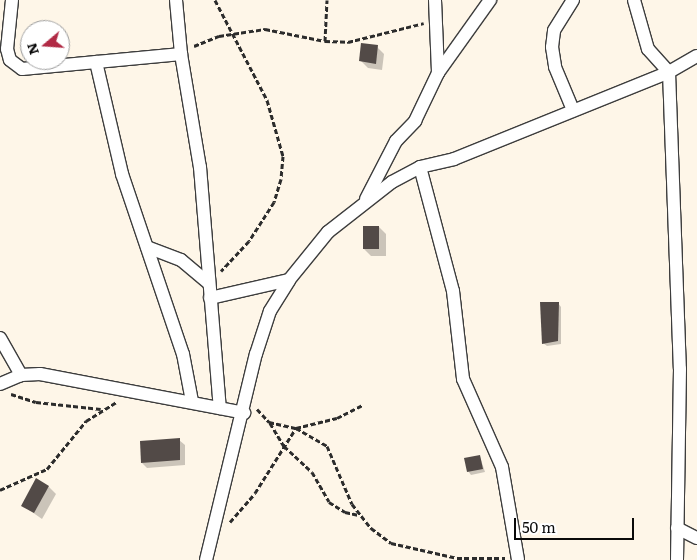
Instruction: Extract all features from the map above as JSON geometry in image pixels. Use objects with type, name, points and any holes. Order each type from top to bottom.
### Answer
[{"type":"street","points":[[12,0],[7,50],[16,66],[44,69],[181,54]]},
{"type":"street","points":[[176,0],[181,54],[200,167],[208,283],[220,408]]},
{"type":"street","points":[[435,0],[438,73]]},
{"type":"street","points":[[365,202],[396,141],[415,121],[438,73],[490,0]]},
{"type":"street","points":[[573,0],[554,31],[552,47],[555,67],[573,110]]},
{"type":"street","points":[[634,0],[648,49],[669,72],[674,272],[680,369],[677,560]]},
{"type":"street","points":[[206,560],[270,311],[289,280],[328,232],[392,182],[420,168],[454,159],[669,72],[697,56]]},
{"type":"street","points":[[96,62],[122,174],[183,354],[192,401]]},
{"type":"street","points":[[420,168],[453,291],[463,379],[502,467],[517,558]]},
{"type":"street","points":[[147,247],[181,260],[208,283]]},
{"type":"street","points":[[210,298],[289,280]]},
{"type":"street","points":[[0,338],[21,375]]},
{"type":"street","points":[[3,387],[21,375],[58,376],[192,401],[244,413]]},
{"type":"street","points":[[677,528],[697,538]]},
{"type":"path","points":[[208,283],[233,260],[264,220],[274,202],[281,179],[283,156],[277,126],[233,33],[215,0]]},
{"type":"path","points":[[325,41],[327,0]]},
{"type":"path","points":[[181,54],[233,33],[277,30],[325,41],[348,42],[435,20]]},
{"type":"path","points":[[3,387],[36,402],[102,409]]},
{"type":"path","points":[[247,398],[270,422],[284,446],[312,472],[329,502],[345,512],[360,516]]},
{"type":"path","points":[[0,490],[47,469],[86,421],[102,409],[120,402]]},
{"type":"path","points":[[213,534],[245,507],[296,428],[337,418],[363,405]]},
{"type":"path","points":[[270,422],[296,428],[327,446],[338,476],[360,516],[371,528],[404,548],[456,558],[517,558]]},
{"type":"building","points":[[361,43],[378,45],[376,64],[359,61]]},
{"type":"building","points":[[363,226],[379,226],[379,249],[363,249]]},
{"type":"building","points":[[540,302],[559,302],[558,341],[542,344]]},
{"type":"building","points":[[180,438],[180,460],[141,463],[140,441]]},
{"type":"building","points":[[480,455],[483,469],[467,472],[464,458]]},
{"type":"building","points":[[36,478],[49,486],[34,513],[21,506]]}]
